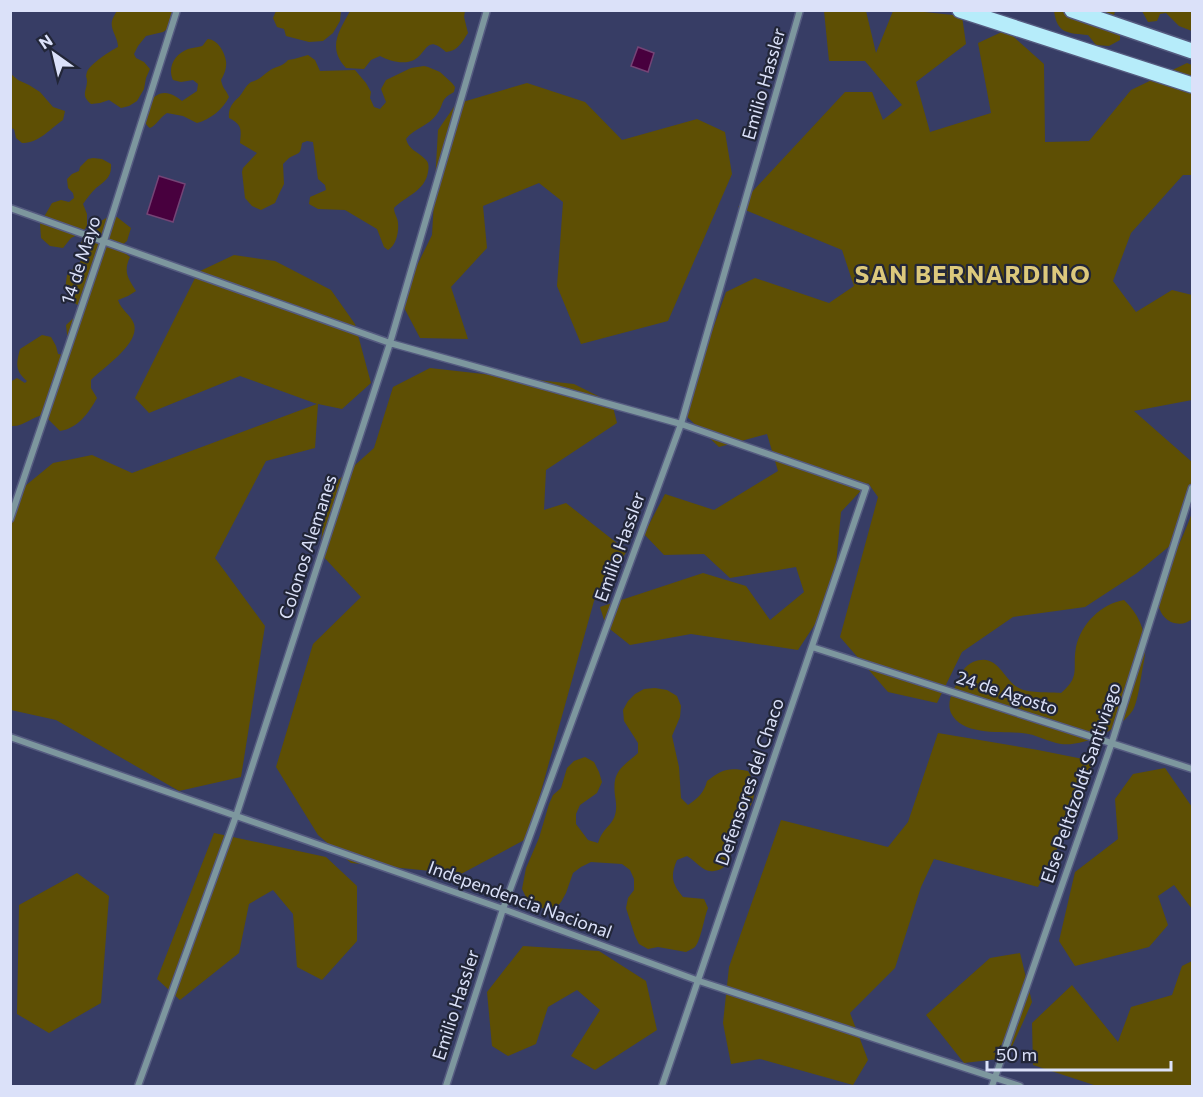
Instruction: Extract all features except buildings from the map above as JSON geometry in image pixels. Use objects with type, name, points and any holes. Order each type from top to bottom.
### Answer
[{"type":"main road","points":[[960,10],[1192,85]]},
{"type":"main road","points":[[1072,10],[1192,51]]},
{"type":"street","name":"14 de Mayo","points":[[10,519],[104,241],[177,10]]},
{"type":"street","name":"Colonos Alemanes","points":[[138,1086],[236,816],[390,343],[487,10]]},
{"type":"street","name":"Emilio Hassler","points":[[446,1086],[503,909],[681,424],[800,10]]},
{"type":"street","points":[[10,208],[390,343],[681,424]]},
{"type":"street","name":"Defensores del Chaco","points":[[662,1086],[866,488],[681,424]]},
{"type":"street","name":"Else Peltdzoldt Santiviago","points":[[992,1086],[1112,742],[1192,488]]},
{"type":"street","name":"24 de Agosto","points":[[812,647],[1192,769]]},
{"type":"street","name":"Independencia Nacional","points":[[10,737],[503,909],[699,981],[1020,1086]]},
{"type":"shaded area","points":[[117,11],[176,11],[178,22],[163,32],[146,36],[138,46],[134,54],[136,58],[150,69],[144,89],[137,101],[121,108],[109,100],[91,104],[85,94],[86,76],[89,69],[118,47],[112,24]]},
{"type":"shaded area","points":[[276,11],[341,11],[340,21],[333,33],[323,41],[309,42],[286,36],[284,29],[277,27],[273,18]]},
{"type":"shaded area","points":[[350,11],[465,11],[464,17],[468,33],[454,50],[446,52],[431,45],[414,60],[397,62],[380,56],[371,60],[364,69],[346,68],[340,60],[336,46],[339,33]]},
{"type":"shaded area","points":[[824,11],[866,11],[876,53],[893,11],[962,16],[966,44],[916,82],[930,132],[991,113],[978,43],[1006,30],[1044,64],[1045,142],[1089,141],[1131,90],[1187,63],[1192,65],[1192,175],[1183,175],[1131,233],[1113,281],[1136,312],[1172,290],[1192,295],[1192,400],[1134,411],[1192,462],[1192,492],[1189,508],[1172,544],[1137,573],[1085,607],[1013,617],[962,652],[937,703],[888,692],[840,637],[878,497],[868,483],[841,512],[833,597],[798,650],[691,634],[630,645],[606,626],[600,607],[703,573],[746,586],[770,620],[804,592],[796,567],[730,578],[704,554],[664,555],[644,534],[665,494],[714,510],[778,471],[767,434],[719,447],[683,413],[726,292],[755,278],[829,303],[854,286],[842,250],[738,207],[845,92],[872,92],[883,120],[902,105],[865,61],[829,61]]},
{"type":"shaded area","points":[[1054,11],[1115,11],[1113,20],[1120,30],[1120,40],[1109,46],[1096,45],[1088,35],[1069,33],[1061,28]]},
{"type":"shaded area","points":[[1142,11],[1192,11],[1192,31],[1179,26],[1166,13],[1160,14],[1157,21],[1148,22]]},
{"type":"shaded area","points":[[208,39],[218,44],[225,57],[226,69],[221,80],[229,97],[216,113],[202,122],[197,123],[183,116],[167,113],[150,128],[144,118],[147,106],[155,97],[167,93],[182,101],[197,91],[198,84],[193,80],[181,82],[173,80],[171,70],[179,54],[202,46]]},
{"type":"shaded area","points":[[638,47],[654,53],[648,72],[631,66]]},
{"type":"shaded area","points":[[308,55],[315,60],[320,71],[355,70],[371,92],[370,98],[374,107],[380,109],[386,102],[381,89],[386,80],[411,68],[424,66],[440,72],[455,87],[454,92],[444,100],[434,118],[406,139],[411,148],[426,160],[428,170],[426,179],[419,189],[394,208],[398,230],[395,242],[388,250],[384,247],[377,229],[345,210],[318,209],[309,204],[310,197],[326,190],[325,185],[318,179],[313,142],[302,143],[300,152],[283,164],[284,184],[275,203],[261,210],[252,206],[245,198],[243,168],[257,153],[240,143],[240,128],[229,118],[231,106],[251,82],[288,60]]},
{"type":"shaded area","points":[[11,74],[40,92],[53,107],[65,111],[63,120],[39,138],[28,143],[22,143],[16,138],[14,129],[11,128]]},
{"type":"shaded area","points":[[527,83],[585,102],[622,140],[697,119],[725,132],[732,174],[668,321],[581,344],[557,286],[563,202],[539,183],[483,206],[487,248],[451,287],[468,339],[420,338],[400,300],[432,235],[438,130],[456,104]]},
{"type":"shaded area","points":[[88,159],[102,159],[111,164],[111,168],[107,178],[83,204],[87,214],[87,226],[82,233],[71,238],[63,248],[50,246],[41,238],[40,224],[52,203],[61,200],[69,202],[74,198],[68,188],[67,179],[79,171]]},
{"type":"shaded area","points":[[159,176],[185,184],[173,222],[147,214]]},
{"type":"shaded area","points":[[108,217],[117,217],[131,228],[121,250],[130,257],[127,275],[136,291],[118,300],[134,324],[132,339],[120,355],[91,380],[91,388],[97,398],[86,415],[72,427],[60,431],[44,415],[20,425],[11,426],[10,382],[17,378],[25,383],[27,381],[20,374],[18,367],[20,349],[42,335],[51,337],[58,354],[64,355],[68,343],[66,325],[77,315],[79,306],[72,301],[65,289],[67,275],[80,262],[85,250],[81,243],[89,230]]},
{"type":"shaded area","points":[[234,255],[275,261],[331,290],[355,324],[371,383],[342,409],[318,404],[315,448],[266,461],[215,558],[265,626],[241,777],[179,791],[56,720],[11,710],[10,509],[19,491],[53,463],[92,455],[132,473],[317,404],[240,376],[149,413],[135,398],[198,272]]},
{"type":"shaded area","points":[[430,368],[574,384],[612,403],[617,423],[546,470],[544,510],[566,503],[627,551],[594,601],[528,838],[461,874],[351,863],[318,835],[276,767],[313,644],[361,597],[320,553],[326,491],[374,448],[393,387]]},
{"type":"shaded area","points":[[1192,513],[1192,619],[1177,624],[1165,618],[1158,599],[1165,569]]},
{"type":"shaded area","points":[[1124,600],[1136,614],[1143,630],[1145,657],[1135,706],[1120,724],[1111,730],[1080,743],[1061,744],[1027,734],[973,729],[964,726],[951,713],[950,700],[963,671],[973,662],[982,660],[995,664],[1021,689],[1061,693],[1073,677],[1076,647],[1087,623],[1108,606]]},
{"type":"shaded area","points":[[644,689],[667,690],[677,696],[681,706],[680,717],[672,736],[679,767],[681,798],[688,805],[700,795],[707,781],[726,770],[748,771],[754,785],[753,800],[748,810],[740,818],[735,831],[732,852],[726,865],[721,869],[710,871],[687,856],[677,860],[673,871],[676,888],[683,897],[704,899],[708,908],[697,944],[686,952],[658,947],[648,949],[639,944],[626,908],[628,898],[634,890],[634,879],[630,870],[622,864],[591,862],[581,867],[573,873],[566,893],[555,909],[535,906],[527,899],[522,889],[526,868],[553,795],[561,788],[567,768],[574,761],[585,757],[594,762],[602,782],[597,793],[580,805],[576,814],[576,824],[588,840],[598,843],[615,815],[616,775],[638,753],[638,743],[624,721],[623,710],[635,694]]},
{"type":"shaded area","points":[[938,733],[1093,761],[1066,831],[1038,887],[934,859],[921,887],[895,968],[850,1013],[868,1060],[853,1085],[760,1059],[731,1064],[723,1023],[729,967],[781,820],[888,847],[908,822]]},
{"type":"shaded area","points":[[1165,768],[1192,807],[1192,909],[1174,885],[1158,896],[1168,925],[1149,947],[1075,966],[1059,941],[1075,872],[1118,839],[1115,799],[1133,774]]},
{"type":"shaded area","points":[[214,833],[326,857],[357,886],[357,941],[322,980],[297,967],[293,914],[273,890],[249,904],[239,953],[180,1000],[157,979]]},
{"type":"shaded area","points":[[77,873],[109,896],[101,1003],[49,1033],[17,1014],[19,905]]},
{"type":"shaded area","points":[[523,946],[599,951],[646,981],[657,1030],[595,1070],[571,1056],[600,1010],[577,990],[548,1007],[536,1044],[508,1056],[492,1046],[487,992]]},
{"type":"shaded area","points":[[1020,953],[1032,1002],[1007,1058],[964,1063],[926,1015],[990,958]]},
{"type":"shaded area","points":[[1192,961],[1192,1086],[1097,1086],[1033,1065],[1032,1023],[1072,985],[1118,1042],[1131,1007],[1172,995],[1182,966]]},
{"type":"district","name":"SAN BERNARDINO","points":[[973,275]]}]
